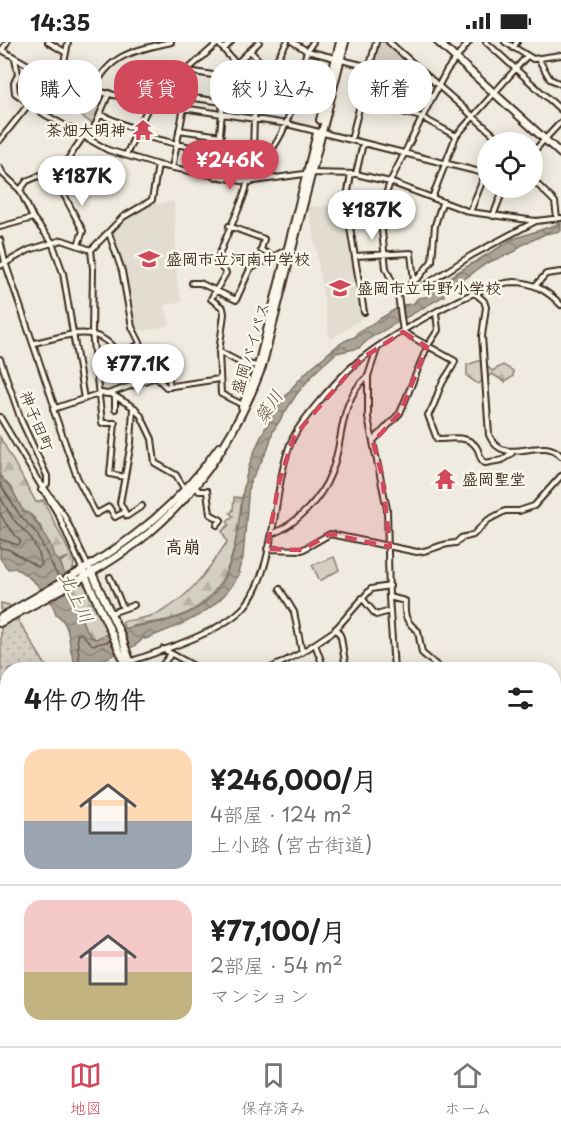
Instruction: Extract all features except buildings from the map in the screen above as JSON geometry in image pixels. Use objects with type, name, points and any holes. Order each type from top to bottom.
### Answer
[{"type":"highway","name":"盛岡バイパス","points":[[87,570],[134,538],[186,490],[227,436],[245,406],[258,366],[338,59],[340,42]]},
{"type":"highway","name":"盛岡バイパス","points":[[336,65],[345,42]]},
{"type":"highway","points":[[438,42],[561,154]]},
{"type":"highway","name":"盛岡バイパス","points":[[319,132],[323,114]]},
{"type":"highway","name":"盛岡バイパス","points":[[0,618],[139,540],[164,520],[195,487],[231,437],[262,367],[308,173]]},
{"type":"highway","points":[[87,570],[110,615],[127,662]]},
{"type":"highway","name":"盛岡バイパス","points":[[0,623],[76,576]]},
{"type":"street","points":[[7,42],[1,50],[19,60]]},
{"type":"street","points":[[48,42],[65,52]]},
{"type":"street","points":[[64,60],[68,42]]},
{"type":"street","points":[[102,72],[111,62],[171,42]]},
{"type":"street","points":[[198,61],[218,42],[233,60]]},
{"type":"street","points":[[224,49],[231,42]]},
{"type":"street","points":[[240,60],[259,42]]},
{"type":"street","points":[[276,60],[287,42]]},
{"type":"street","points":[[293,42],[307,51],[348,62]]},
{"type":"street","points":[[304,60],[313,42]]},
{"type":"street","points":[[372,60],[376,42]]},
{"type":"street","points":[[389,42],[489,132]]},
{"type":"street","points":[[470,42],[456,58],[439,85],[390,182],[380,213],[386,268],[398,298],[403,332],[455,361],[451,374],[444,380],[435,405],[428,415],[437,439],[468,439],[474,443],[481,461],[485,463],[502,460],[512,453],[542,448],[555,450],[561,456]]},
{"type":"street","points":[[486,42],[561,110]]},
{"type":"street","points":[[505,42],[527,56],[539,60],[549,56],[561,56]]},
{"type":"street","points":[[513,48],[517,42]]},
{"type":"street","points":[[250,51],[259,60]]},
{"type":"street","points":[[432,198],[444,162],[456,136],[527,56]]},
{"type":"street","points":[[15,58],[18,74],[14,83],[15,93],[18,95]]},
{"type":"street","points":[[539,60],[550,79],[561,84]]},
{"type":"street","points":[[102,92],[114,94]]},
{"type":"street","points":[[90,140],[109,93]]},
{"type":"street","points":[[0,140],[21,114]]},
{"type":"street","points":[[44,114],[83,137],[126,155],[158,165],[216,177],[249,182],[308,173],[353,174],[390,182],[470,212],[536,221],[559,218],[555,202],[543,190]]},
{"type":"street","points":[[126,155],[145,114]]},
{"type":"street","points":[[172,168],[181,114]]},
{"type":"street","points":[[216,177],[220,154],[222,114],[287,124],[477,171]]},
{"type":"street","points":[[245,406],[221,394],[219,352],[224,314],[223,308],[211,299],[226,273],[217,262],[229,226],[247,190],[253,168],[255,114]]},
{"type":"street","points":[[253,168],[267,158],[287,124],[289,114]]},
{"type":"street","points":[[351,140],[358,114]]},
{"type":"street","points":[[412,114],[423,117],[456,136]]},
{"type":"street","points":[[101,115],[136,132],[220,154]]},
{"type":"street","points":[[545,139],[561,122]]},
{"type":"street","points":[[179,130],[221,136]]},
{"type":"street","points":[[0,131],[5,134]]},
{"type":"street","points":[[20,190],[27,181],[64,165],[83,137]]},
{"type":"street","points":[[363,143],[346,196],[364,312]]},
{"type":"street","points":[[91,250],[123,218],[152,200],[158,165]]},
{"type":"street","points":[[0,168],[3,174],[20,190],[33,218],[52,242],[63,273],[84,399]]},
{"type":"street","points":[[51,170],[83,231],[78,245]]},
{"type":"street","points":[[470,212],[477,195]]},
{"type":"street","points":[[555,202],[561,196]]},
{"type":"street","points":[[493,216],[500,198]]},
{"type":"street","points":[[398,298],[432,261],[435,225],[442,203]]},
{"type":"street","points":[[0,227],[33,218]]},
{"type":"street","points":[[408,287],[419,289],[472,255],[536,221]]},
{"type":"street","points":[[229,226],[264,238],[261,250],[272,256]]},
{"type":"street","points":[[109,233],[122,271],[132,327],[166,387],[219,379]]},
{"type":"street","points":[[0,240],[5,262],[77,477],[96,514],[109,507],[115,517],[125,512]]},
{"type":"street","points":[[0,266],[52,242],[62,240],[91,250]]},
{"type":"street","points":[[192,283],[200,283],[236,300],[250,269],[287,249]]},
{"type":"street","points":[[91,250],[92,333],[101,393],[102,423],[115,423],[110,474],[125,477]]},
{"type":"street","points":[[355,256],[411,253],[414,281]]},
{"type":"street","points":[[535,286],[546,274],[561,272]]},
{"type":"street","points":[[129,662],[207,633],[222,625],[240,611],[253,594],[260,577],[271,534],[279,482],[294,436],[361,359],[436,313],[502,284],[523,283],[535,286],[553,296],[561,305]]},
{"type":"street","points":[[475,294],[484,301],[486,307],[482,336],[489,435],[492,442],[512,453]]},
{"type":"street","points":[[373,442],[400,413],[427,347],[438,330],[439,321],[436,313]]},
{"type":"street","points":[[34,343],[92,333],[110,341],[123,362]]},
{"type":"street","points":[[119,355],[141,344]]},
{"type":"street","points":[[377,348],[368,376],[368,418],[382,476],[390,547],[389,597],[394,662]]},
{"type":"street","points":[[219,352],[241,363],[258,366]]},
{"type":"street","name":"神子田町","points":[[0,359],[21,420],[47,476],[43,489]]},
{"type":"street","points":[[168,372],[170,387]]},
{"type":"street","points":[[55,408],[101,393],[110,393],[158,376]]},
{"type":"street","points":[[271,534],[285,529],[321,493],[332,472],[338,435],[353,393],[368,376]]},
{"type":"street","points":[[110,393],[134,407],[149,432],[155,463],[176,475],[186,490]]},
{"type":"street","points":[[115,398],[115,409]]},
{"type":"street","points":[[134,407],[134,427],[120,502],[127,516],[142,506]]},
{"type":"street","points":[[0,417],[34,476],[64,515],[87,570]]},
{"type":"street","points":[[267,549],[302,550],[330,534],[390,547],[427,552],[438,544],[456,543],[461,538],[473,535],[488,519],[505,511],[519,512],[534,507],[561,476]]},
{"type":"street","points":[[195,487],[199,491],[207,491],[210,514],[221,520],[216,525]]},
{"type":"street","points":[[43,489],[87,570]]},
{"type":"street","points":[[110,577],[123,608]]},
{"type":"street","points":[[283,662],[315,644],[336,628],[371,589],[390,586]]},
{"type":"street","points":[[280,589],[294,612],[302,652]]},
{"type":"street","points":[[389,597],[405,601],[404,615],[407,622],[418,631],[422,653],[433,662]]},
{"type":"street","points":[[362,598],[376,615],[390,611]]},
{"type":"street","points":[[110,615],[134,604]]},
{"type":"street","points":[[336,628],[341,637],[345,662]]},
{"type":"street","points":[[315,644],[321,662]]},
{"type":"street","points":[[162,648],[189,662]]},
{"type":"street","points":[[165,662],[171,654]]},
{"type":"highlighted area","points":[[403,332],[427,347],[400,413],[373,442],[382,475],[390,547],[330,534],[302,550],[267,549],[279,482],[294,436],[361,359]]},
{"type":"shaded area","name":"盛岡市立河南中学校","points":[[174,201],[177,281],[182,302],[165,305],[170,325],[145,331],[134,328],[119,250],[111,236],[123,220],[146,206]]},
{"type":"shaded area","name":"盛岡市立中野小学校","points":[[344,204],[363,318],[330,340],[313,229],[307,207]]},
{"type":"green space","points":[[378,42],[387,42],[407,60],[374,60]]},
{"type":"green space","points":[[102,97],[106,98],[102,109]]},
{"type":"green space","points":[[78,114],[100,114],[96,126]]},
{"type":"green space","points":[[481,360],[492,371],[503,365],[513,371],[513,376],[505,382],[492,374],[478,384],[467,376],[467,365]]},
{"type":"green space","points":[[0,437],[36,502],[43,500],[74,561],[73,570],[64,575],[60,562],[69,557],[57,561],[35,519],[23,511],[12,490],[0,476]]},
{"type":"green space","points":[[234,497],[243,498],[233,552],[220,584],[195,608],[178,617],[125,629],[122,622],[155,615],[170,607],[189,592],[205,573],[227,542],[222,531],[229,525],[227,521],[233,516],[230,513],[233,510]]},
{"type":"green space","points":[[334,557],[339,570],[320,581],[312,565]]},
{"type":"green space","points":[[80,582],[86,586],[109,635],[96,639],[88,635],[68,588]]},
{"type":"green space","points":[[1,603],[9,605],[44,662],[1,662]]},
{"type":"water","points":[[561,223],[561,231],[545,234],[520,246],[516,251],[487,263],[453,287],[451,285],[443,292],[444,296],[370,338],[359,348],[336,353],[314,373],[296,395],[273,431],[268,449],[249,484],[243,558],[238,572],[240,573],[222,598],[187,622],[145,639],[144,637],[129,649],[99,662],[75,662],[66,626],[56,614],[46,594],[22,572],[15,568],[8,569],[0,558],[0,476],[12,489],[23,511],[29,514],[38,525],[50,544],[54,556],[60,562],[84,626],[92,638],[96,639],[124,629],[184,615],[198,608],[210,598],[227,571],[236,541],[246,477],[257,446],[281,402],[302,376],[338,345],[355,337],[357,333],[402,305],[413,304],[418,298],[426,297],[441,282],[513,239]]},
{"type":"place","name":"茶畑大明神","points":[[143,130]]},
{"type":"place","name":"盛岡市立河南中学校","points":[[149,259]]},
{"type":"place","name":"盛岡市立中野小学校","points":[[340,288]]},
{"type":"place","name":"盛岡聖堂","points":[[445,479]]},
{"type":"district","name":"高崩","points":[[183,547]]},
{"type":"water label","name":"簗川","points":[[269,407]]},
{"type":"water label","name":"北上川","points":[[76,598]]}]
